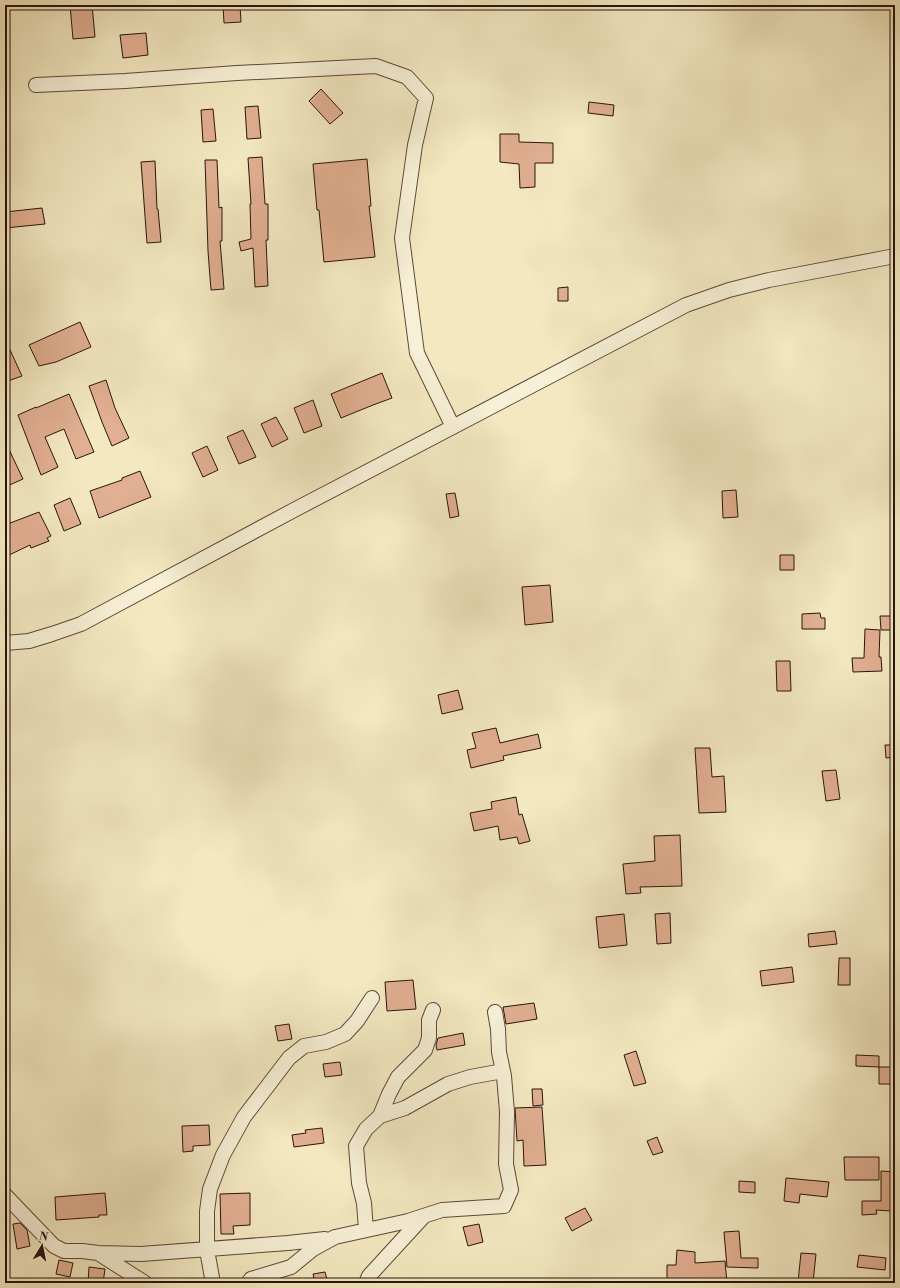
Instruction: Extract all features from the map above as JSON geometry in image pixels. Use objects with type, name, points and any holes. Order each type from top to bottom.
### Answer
[{"type":"street","points":[[36,85],[125,82],[237,73],[376,66],[407,77],[426,98],[416,145],[402,238],[417,353],[453,427]]},
{"type":"street","points":[[5,643],[29,641],[81,624],[686,304],[729,290],[769,280],[895,256]]},
{"type":"street","points":[[213,1283],[207,1250],[207,1211],[210,1188],[223,1156],[244,1117],[290,1058],[304,1046],[326,1042],[345,1034],[357,1021],[372,998]]},
{"type":"street","points":[[366,1230],[364,1203],[359,1183],[356,1146],[366,1129],[380,1116],[398,1076],[425,1050],[429,1038],[429,1020],[433,1010]]},
{"type":"street","points":[[5,1194],[54,1246],[64,1251],[98,1253],[141,1254],[309,1241],[335,1237],[408,1221],[442,1210],[504,1206],[511,1190],[506,1164],[507,1112],[495,1012]]},
{"type":"street","points":[[380,1116],[406,1108],[448,1084],[470,1077],[503,1070]]},
{"type":"street","points":[[366,1283],[370,1276],[424,1216]]},
{"type":"street","points":[[248,1283],[250,1279],[291,1267],[313,1249],[335,1237]]},
{"type":"street","points":[[98,1253],[144,1283]]},
{"type":"building","points":[[70,5],[92,5],[95,37],[73,39]]},
{"type":"building","points":[[223,5],[240,5],[241,22],[224,23]]},
{"type":"building","points":[[146,33],[148,55],[123,58],[120,35]]},
{"type":"building","points":[[321,89],[343,113],[330,124],[309,101]]},
{"type":"building","points":[[589,102],[614,105],[613,116],[588,113]]},
{"type":"building","points":[[258,106],[261,138],[247,139],[245,107]]},
{"type":"building","points":[[213,109],[216,141],[203,142],[201,110]]},
{"type":"building","points":[[500,134],[519,134],[519,142],[553,143],[553,163],[535,163],[535,187],[520,188],[519,164],[500,162]]},
{"type":"building","points":[[262,157],[265,204],[268,204],[268,240],[266,240],[268,286],[255,287],[253,248],[241,251],[239,242],[251,239],[251,204],[248,158]]},
{"type":"building","points":[[367,159],[371,206],[369,206],[375,257],[324,262],[313,164]]},
{"type":"building","points":[[205,160],[217,160],[219,208],[222,207],[222,241],[220,241],[224,289],[211,290]]},
{"type":"building","points":[[155,161],[157,209],[161,242],[147,243],[141,162]]},
{"type":"building","points":[[42,208],[45,224],[5,228],[5,212]]},
{"type":"building","points":[[568,287],[568,301],[558,301],[558,288]]},
{"type":"building","points":[[80,322],[91,347],[56,362],[39,366],[29,345]]},
{"type":"building","points":[[5,339],[22,376],[5,382]]},
{"type":"building","points":[[382,373],[392,398],[341,418],[331,394]]},
{"type":"building","points":[[106,380],[115,408],[129,438],[112,446],[89,386]]},
{"type":"building","points":[[69,394],[94,452],[76,459],[64,429],[45,437],[58,467],[41,475],[18,415]]},
{"type":"building","points":[[313,400],[322,426],[304,433],[294,408]]},
{"type":"building","points":[[276,417],[288,439],[272,447],[261,424]]},
{"type":"building","points":[[243,430],[256,457],[239,464],[227,437]]},
{"type":"building","points":[[5,441],[23,479],[5,487]]},
{"type":"building","points":[[207,446],[218,470],[203,477],[192,453]]},
{"type":"building","points":[[140,471],[151,497],[99,518],[90,491],[122,480],[122,478]]},
{"type":"building","points":[[736,490],[738,517],[723,518],[722,491]]},
{"type":"building","points":[[455,493],[459,516],[450,518],[446,494]]},
{"type":"building","points":[[70,498],[81,524],[64,531],[54,505]]},
{"type":"building","points":[[39,512],[51,536],[47,538],[49,541],[31,548],[30,545],[5,557],[5,525]]},
{"type":"building","points":[[780,555],[794,555],[794,570],[780,570]]},
{"type":"building","points":[[550,585],[553,622],[525,625],[522,587]]},
{"type":"building","points":[[820,613],[821,618],[825,618],[825,629],[802,629],[802,614]]},
{"type":"building","points":[[880,616],[895,616],[895,630],[881,630]]},
{"type":"building","points":[[865,629],[880,630],[879,657],[881,657],[882,671],[853,672],[852,658],[864,658]]},
{"type":"building","points":[[776,661],[790,661],[791,691],[777,691]]},
{"type":"building","points":[[458,690],[463,709],[442,714],[438,695]]},
{"type":"building","points":[[496,728],[500,743],[538,734],[541,748],[503,756],[504,760],[471,768],[467,750],[476,748],[472,733]]},
{"type":"building","points":[[885,745],[895,745],[895,757],[886,758]]},
{"type":"building","points":[[695,748],[710,748],[712,777],[724,776],[726,812],[699,813]]},
{"type":"building","points":[[836,770],[840,799],[826,801],[822,771]]},
{"type":"building","points":[[516,797],[519,815],[522,814],[530,841],[519,844],[517,837],[500,840],[498,826],[474,831],[470,813],[492,809],[491,802]]},
{"type":"building","points":[[680,835],[682,886],[640,887],[641,893],[626,894],[623,864],[655,861],[654,836]]},
{"type":"building","points":[[670,913],[671,943],[657,944],[655,914]]},
{"type":"building","points":[[624,914],[627,945],[599,948],[596,917]]},
{"type":"building","points":[[835,931],[837,944],[809,947],[808,934]]},
{"type":"building","points":[[839,958],[850,958],[850,985],[838,985]]},
{"type":"building","points":[[792,967],[794,982],[762,986],[760,971]]},
{"type":"building","points":[[413,980],[416,1009],[387,1011],[385,982]]},
{"type":"building","points":[[534,1003],[537,1019],[506,1024],[503,1007]]},
{"type":"building","points":[[289,1024],[292,1039],[278,1041],[275,1026]]},
{"type":"building","points":[[463,1033],[465,1045],[437,1050],[436,1045],[438,1038]]},
{"type":"building","points":[[636,1051],[646,1083],[634,1086],[624,1055]]},
{"type":"building","points":[[856,1055],[879,1056],[879,1067],[856,1066]]},
{"type":"building","points":[[340,1062],[342,1075],[325,1077],[323,1064]]},
{"type":"building","points":[[879,1067],[895,1067],[895,1084],[879,1084]]},
{"type":"building","points":[[532,1089],[542,1089],[543,1105],[533,1106]]},
{"type":"building","points":[[542,1107],[546,1165],[524,1166],[523,1140],[517,1141],[515,1108]]},
{"type":"building","points":[[209,1125],[210,1145],[193,1146],[193,1151],[183,1152],[182,1126]]},
{"type":"building","points":[[322,1128],[324,1143],[294,1147],[292,1135],[306,1133],[305,1130]]},
{"type":"building","points":[[657,1137],[663,1152],[653,1155],[647,1141]]},
{"type":"building","points":[[844,1157],[879,1157],[879,1180],[845,1180]]},
{"type":"building","points":[[881,1171],[895,1172],[892,1211],[876,1210],[877,1214],[862,1215],[862,1201],[881,1201]]},
{"type":"building","points":[[786,1178],[829,1182],[827,1197],[800,1194],[799,1203],[784,1201]]},
{"type":"building","points":[[739,1181],[755,1182],[755,1193],[739,1192]]},
{"type":"building","points":[[105,1193],[107,1215],[99,1215],[99,1217],[56,1220],[55,1197]]},
{"type":"building","points":[[250,1193],[250,1225],[233,1226],[234,1234],[221,1234],[220,1194]]},
{"type":"building","points":[[585,1208],[592,1220],[572,1231],[565,1218]]},
{"type":"building","points":[[20,1223],[27,1230],[30,1246],[17,1249],[13,1224]]},
{"type":"building","points":[[479,1224],[483,1242],[468,1246],[463,1227]]},
{"type":"building","points":[[739,1231],[741,1258],[758,1258],[758,1268],[727,1267],[724,1232]]},
{"type":"building","points":[[677,1250],[695,1252],[695,1263],[725,1261],[727,1283],[713,1283],[712,1281],[667,1280],[667,1265],[676,1265]]},
{"type":"building","points":[[801,1253],[816,1254],[813,1283],[798,1282]]},
{"type":"building","points":[[859,1255],[886,1258],[885,1270],[857,1267]]},
{"type":"building","points":[[59,1260],[73,1263],[70,1277],[56,1274]]},
{"type":"building","points":[[89,1267],[105,1269],[103,1283],[88,1283]]},
{"type":"building","points":[[325,1272],[328,1283],[315,1283],[313,1274]]}]
